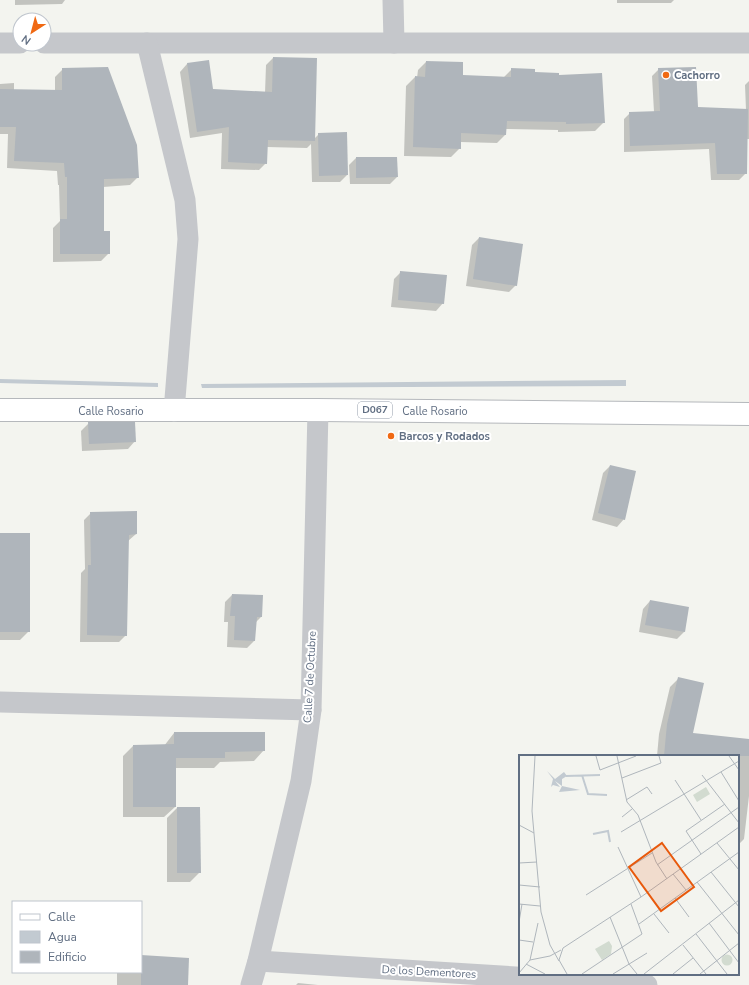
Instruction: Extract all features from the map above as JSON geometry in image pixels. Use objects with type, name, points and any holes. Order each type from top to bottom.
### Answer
[{"type":"main road","name":"Calle Rosario","points":[[0,410],[318,410],[749,414]]},
{"type":"street","points":[[393,0],[394,43]]},
{"type":"street","points":[[0,43],[12,43]]},
{"type":"street","points":[[52,43],[749,43]]},
{"type":"street","points":[[147,43],[185,200],[188,239],[174,411]]},
{"type":"street","name":"Calle 7 de Octubre","points":[[251,985],[301,781],[311,710],[318,410]]},
{"type":"street","points":[[0,702],[311,710]]},
{"type":"street","name":"De los Dementores","points":[[258,961],[647,985]]},
{"type":"water","points":[[0,379],[158,383],[158,387],[0,383]]},
{"type":"water","points":[[626,380],[626,386],[202,388],[201,384]]},
{"type":"building","points":[[273,57],[317,58],[315,141],[268,140],[267,164],[228,162],[229,127],[197,132],[187,63],[209,60],[213,89],[272,92]]},
{"type":"building","points":[[426,61],[463,62],[463,75],[511,77],[511,68],[535,69],[535,72],[559,73],[559,75],[602,73],[605,123],[566,124],[566,122],[507,121],[506,135],[461,133],[461,149],[413,147],[415,76],[425,77]]},
{"type":"building","points":[[108,67],[137,145],[139,178],[104,179],[104,231],[110,231],[110,254],[60,254],[60,219],[67,219],[67,177],[65,177],[64,163],[14,161],[16,127],[0,127],[0,89],[62,90],[62,68]]},
{"type":"building","points":[[696,67],[698,107],[748,109],[747,174],[717,174],[715,143],[630,146],[629,112],[660,111],[658,68]]},
{"type":"building","points":[[347,132],[348,175],[319,176],[318,133]]},
{"type":"building","points":[[356,157],[397,157],[398,177],[356,178]]},
{"type":"building","points":[[479,237],[523,244],[517,286],[473,279]]},
{"type":"building","points":[[400,271],[447,275],[444,304],[398,300]]},
{"type":"building","points":[[88,422],[135,422],[136,442],[89,444]]},
{"type":"building","points":[[610,465],[636,471],[625,520],[598,513]]},
{"type":"building","points":[[137,511],[137,534],[129,535],[127,636],[87,635],[88,565],[91,565],[90,512]]},
{"type":"building","points":[[0,533],[30,533],[30,632],[0,632]]},
{"type":"building","points":[[232,594],[263,595],[262,617],[257,617],[255,641],[234,640],[235,616],[230,616]]},
{"type":"building","points":[[650,600],[689,607],[685,632],[645,625]]},
{"type":"building","points":[[678,677],[704,683],[693,733],[749,739],[749,756],[664,755],[667,724]]},
{"type":"building","points":[[174,732],[265,732],[265,751],[225,752],[225,758],[176,758],[176,807],[133,807],[133,745],[174,744]]},
{"type":"building","points":[[177,807],[200,807],[201,873],[177,873]]},
{"type":"building","points":[[142,955],[189,958],[188,985],[141,985]]},
{"type":"place","name":"Cachorro","points":[[666,75]]},
{"type":"place","name":"Barcos y Rodados","points":[[391,436]]}]
